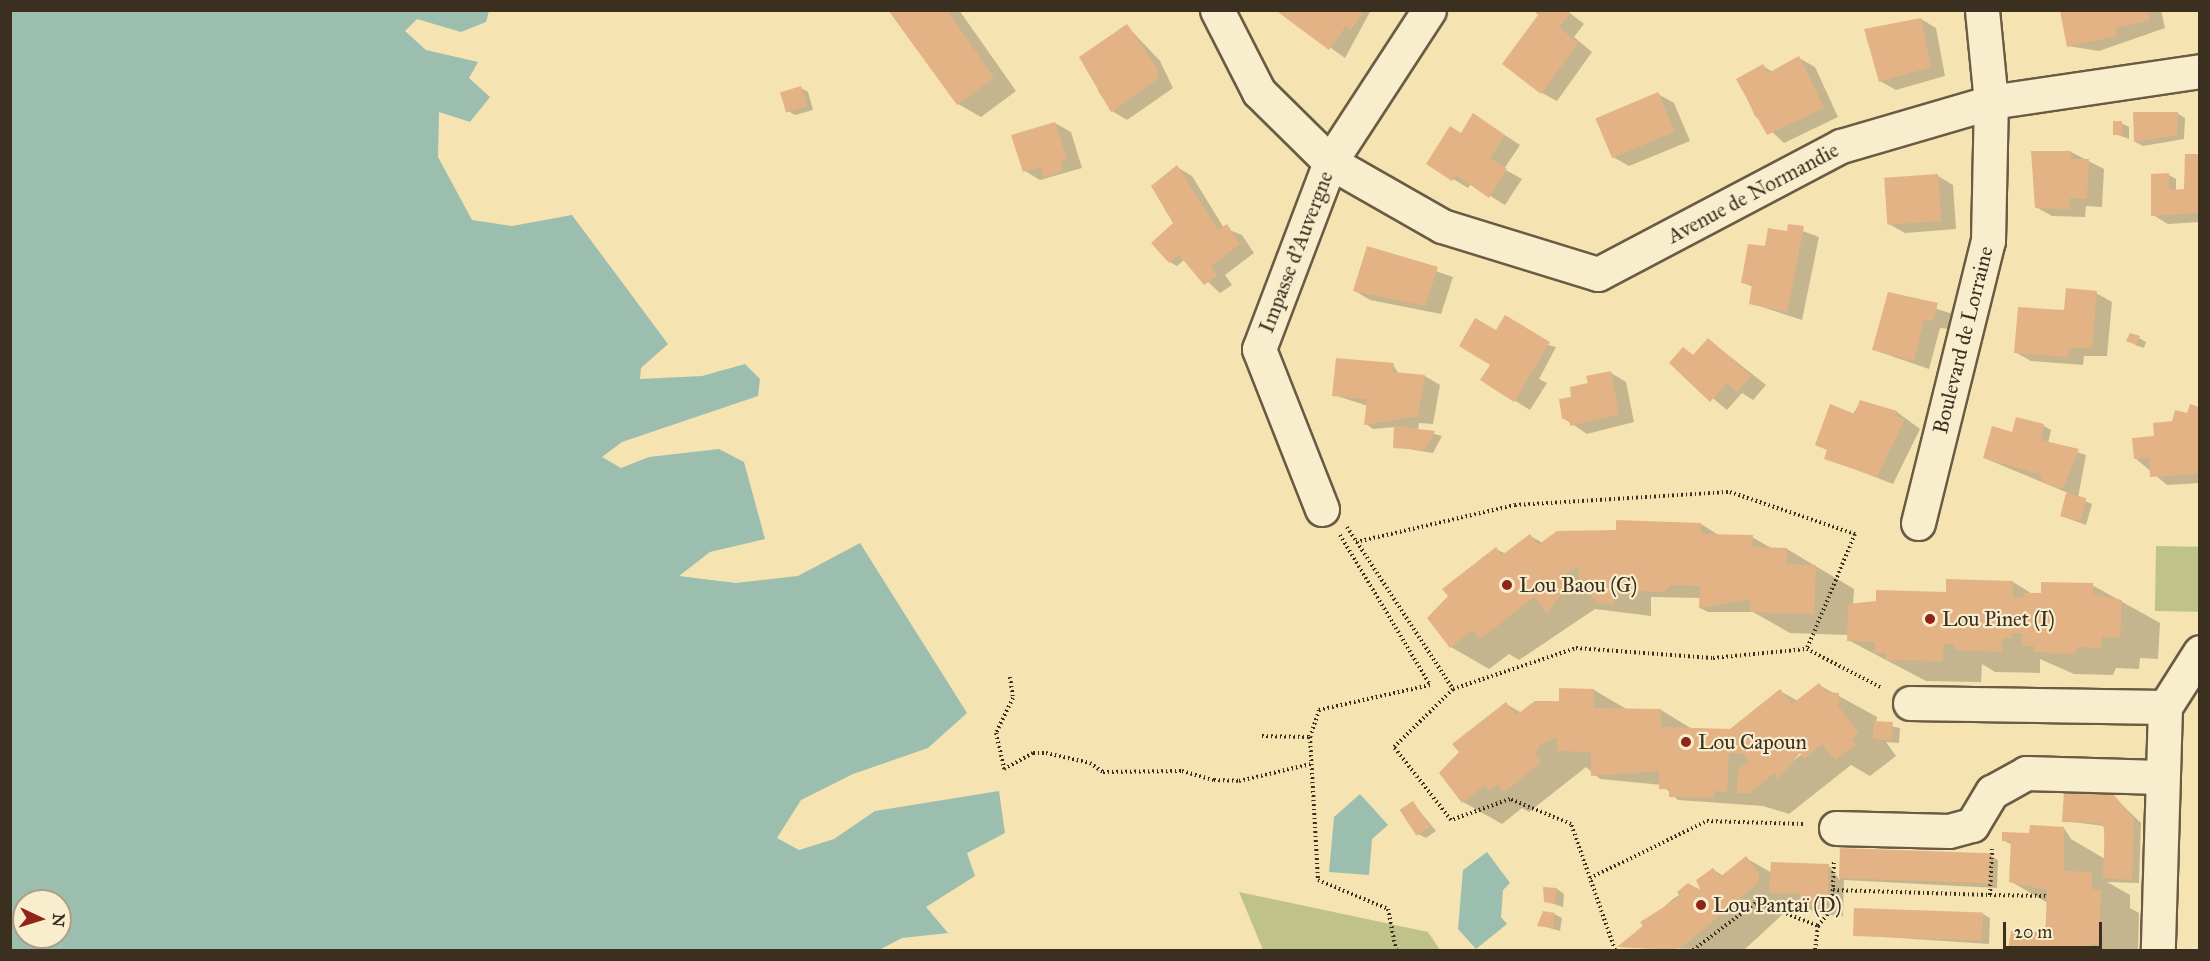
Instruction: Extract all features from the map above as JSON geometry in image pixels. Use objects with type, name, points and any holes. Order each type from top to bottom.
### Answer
[{"type":"street","name":"Avenue de Normandie","points":[[1217,10],[1259,92],[1330,162],[1442,226],[1598,274],[1841,146],[1991,102],[2199,71]]},
{"type":"street","name":"Impasse d'Auvergne","points":[[1322,509],[1259,349],[1330,162],[1429,10]]},
{"type":"street","name":"Boulevard de Lorraine","points":[[1918,523],[1988,242],[1991,102],[1982,10]]},
{"type":"street","points":[[2158,951],[2163,940],[2160,777],[2165,707],[2199,652]]},
{"type":"street","points":[[1910,703],[2165,707]]},
{"type":"street","points":[[1836,828],[1949,831],[1972,825],[1992,792],[2026,773],[2160,777]]},
{"type":"path","points":[[1356,542],[1515,505],[1730,492],[1855,534],[1807,649]]},
{"type":"path","points":[[1322,509],[1343,522],[1453,689]]},
{"type":"path","points":[[1322,509],[1430,685],[1319,710],[1310,737],[1318,880],[1388,909],[1396,951]]},
{"type":"path","points":[[1615,951],[1571,824],[1510,799],[1451,820],[1395,747],[1453,689],[1575,648],[1713,658],[1807,649],[1910,703]]},
{"type":"path","points":[[1011,677],[1013,698],[996,733],[1004,769],[1032,753],[1046,753],[1090,763],[1103,772],[1182,771],[1214,780],[1239,781],[1311,764]]},
{"type":"path","points":[[1262,736],[1310,737]]},
{"type":"path","points":[[1590,878],[1707,821],[1836,828]]},
{"type":"path","points":[[1990,895],[1992,856]]},
{"type":"path","points":[[1815,951],[1818,926],[1832,909],[1833,881]]},
{"type":"path","points":[[1833,890],[2047,896]]},
{"type":"path","points":[[1693,951],[1757,902],[1818,926]]},
{"type":"green space","points":[[2156,546],[2199,547],[2198,612],[2155,611]]},
{"type":"green space","points":[[1239,892],[1428,932],[1440,950],[1263,950]]},
{"type":"shaded area","points":[[10,11],[489,11],[486,22],[461,32],[417,19],[405,31],[426,50],[478,62],[469,78],[490,97],[470,122],[439,112],[438,157],[472,220],[512,226],[572,215],[668,344],[641,368],[640,379],[702,376],[745,364],[760,379],[758,396],[622,442],[602,457],[621,468],[649,457],[719,449],[744,462],[765,539],[710,552],[679,576],[736,583],[798,576],[860,543],[967,713],[928,748],[853,774],[801,800],[777,838],[799,850],[834,839],[875,811],[999,791],[1005,833],[967,853],[975,876],[926,907],[948,933],[902,938],[879,950],[11,950]]},
{"type":"shaded area","points":[[1360,794],[1388,825],[1372,839],[1369,875],[1329,872],[1334,817]]},
{"type":"shaded area","points":[[1487,852],[1510,883],[1503,890],[1501,917],[1507,924],[1476,949],[1458,929],[1463,870]]},
{"type":"building","points":[[888,10],[947,10],[994,78],[957,105]]},
{"type":"building","points":[[1275,10],[1365,10],[1351,30],[1346,26],[1329,50]]},
{"type":"building","points":[[1533,10],[1565,10],[1570,14],[1559,27],[1578,43],[1541,94],[1502,64],[1538,15]]},
{"type":"building","points":[[2148,10],[2150,20],[2116,28],[2117,36],[2067,47],[2060,11]]},
{"type":"building","points":[[1921,18],[1931,67],[1879,82],[1864,29]]},
{"type":"building","points":[[1127,24],[1157,68],[1158,79],[1111,112],[1079,57]]},
{"type":"building","points":[[1799,56],[1824,108],[1767,135],[1736,79],[1763,64],[1768,73]]},
{"type":"building","points":[[801,86],[807,106],[786,113],[780,92]]},
{"type":"building","points":[[1658,92],[1675,132],[1612,158],[1595,119]]},
{"type":"building","points":[[2133,112],[2178,112],[2177,135],[2134,142]]},
{"type":"building","points":[[1473,113],[1505,135],[1490,158],[1507,169],[1489,198],[1456,175],[1452,181],[1426,164],[1450,126],[1461,133]]},
{"type":"building","points":[[2113,121],[2122,121],[2122,135],[2113,135]]},
{"type":"building","points":[[1055,122],[1067,159],[1060,161],[1063,171],[1043,177],[1041,167],[1023,172],[1011,135]]},
{"type":"building","points":[[2031,151],[2071,151],[2071,159],[2089,159],[2087,199],[2070,198],[2070,209],[2035,208]]},
{"type":"building","points":[[2185,154],[2199,154],[2199,213],[2151,216],[2151,174],[2169,173],[2169,190],[2184,189]]},
{"type":"building","points":[[1177,165],[1218,230],[1227,224],[1240,244],[1211,266],[1217,276],[1204,285],[1179,255],[1169,263],[1151,243],[1173,223],[1151,186]]},
{"type":"building","points":[[1938,174],[1941,221],[1887,225],[1884,178]]},
{"type":"building","points":[[1788,224],[1804,226],[1787,312],[1749,304],[1752,284],[1741,283],[1748,244],[1765,246],[1768,228],[1787,231]]},
{"type":"building","points":[[1367,246],[1438,267],[1425,306],[1353,291]]},
{"type":"building","points":[[2066,288],[2097,291],[2092,348],[2069,348],[2068,357],[2014,353],[2018,307],[2064,310]]},
{"type":"building","points":[[1888,292],[1938,303],[1933,321],[1924,320],[1914,361],[1872,350]]},
{"type":"building","points":[[1505,315],[1550,342],[1514,402],[1480,380],[1490,365],[1459,346],[1475,318],[1496,330]]},
{"type":"building","points":[[2130,333],[2140,336],[2136,345],[2126,341]]},
{"type":"building","points":[[1708,338],[1751,376],[1737,392],[1727,383],[1710,402],[1669,363],[1683,347],[1693,355]]},
{"type":"building","points":[[1336,358],[1394,363],[1393,372],[1425,375],[1418,416],[1364,425],[1367,399],[1332,396]]},
{"type":"building","points":[[1611,371],[1619,414],[1570,426],[1569,419],[1562,419],[1559,399],[1571,397],[1570,387],[1588,383],[1586,376]]},
{"type":"building","points":[[1860,400],[1897,411],[1895,416],[1905,419],[1877,477],[1824,459],[1827,450],[1815,445],[1830,404],[1855,414]]},
{"type":"building","points":[[2190,404],[2199,407],[2199,474],[2150,477],[2149,458],[2134,459],[2132,438],[2154,436],[2153,423],[2172,421],[2175,410],[2187,413]]},
{"type":"building","points":[[2016,417],[2044,424],[2041,440],[2079,449],[2063,489],[2041,482],[2042,475],[1983,458],[1992,426],[2012,432]]},
{"type":"building","points":[[1394,426],[1435,431],[1425,450],[1393,448]]},
{"type":"building","points":[[2066,493],[2086,498],[2081,521],[2060,516]]},
{"type":"building","name":"Lou Baou (G)","points":[[1616,520],[1701,523],[1701,534],[1753,535],[1752,547],[1787,548],[1787,564],[1816,565],[1814,614],[1750,612],[1750,599],[1699,608],[1700,586],[1671,585],[1664,592],[1614,590],[1613,604],[1597,603],[1590,594],[1578,593],[1579,566],[1562,576],[1569,584],[1547,613],[1534,597],[1480,639],[1473,630],[1450,648],[1427,618],[1448,596],[1442,589],[1496,547],[1502,555],[1530,534],[1538,545],[1557,531],[1616,530]]},
{"type":"building","name":"Lou Pinet (I)","points":[[1946,579],[2013,581],[2013,597],[2024,597],[2024,593],[2041,593],[2041,582],[2093,583],[2093,594],[2122,600],[2120,637],[2102,637],[2101,648],[2078,647],[2074,654],[2034,652],[2034,646],[2022,646],[2022,633],[2012,633],[2012,638],[2002,638],[2002,652],[1955,650],[1955,644],[1944,644],[1943,661],[1886,660],[1886,653],[1874,653],[1875,642],[1847,641],[1848,604],[1876,601],[1876,590],[1946,592]]},
{"type":"building","name":"Lou Capoun","points":[[1819,683],[1826,692],[1839,693],[1838,706],[1859,733],[1851,740],[1856,745],[1835,760],[1822,744],[1804,759],[1800,753],[1778,779],[1774,773],[1750,793],[1737,793],[1738,769],[1749,761],[1744,754],[1729,753],[1727,792],[1714,791],[1714,798],[1669,797],[1669,789],[1659,789],[1659,771],[1591,776],[1591,752],[1557,751],[1557,737],[1540,745],[1535,755],[1541,763],[1504,792],[1498,784],[1489,791],[1485,785],[1462,803],[1439,773],[1459,752],[1452,744],[1506,702],[1516,715],[1535,701],[1559,701],[1559,688],[1594,689],[1594,708],[1661,709],[1661,727],[1730,729],[1780,689],[1792,704]]},
{"type":"building","points":[[1874,721],[1893,722],[1892,740],[1873,739]]},
{"type":"building","points":[[2064,792],[2113,794],[2134,818],[2132,880],[2103,878],[2105,829],[2100,823],[2062,822]]},
{"type":"building","points":[[1413,801],[1430,827],[1416,836],[1400,810]]},
{"type":"building","points":[[2030,825],[2064,827],[2064,871],[2092,872],[2092,889],[2101,890],[2099,944],[2090,943],[2090,950],[2008,950],[2011,931],[2043,932],[2045,941],[2047,890],[2009,882],[2011,841],[2002,841],[2002,832],[2029,833]]},
{"type":"building","points":[[1840,848],[1991,853],[1990,883],[1839,878]]},
{"type":"building","name":"Lou Pantaï (D)","points":[[1746,856],[1759,874],[1758,883],[1686,944],[1673,950],[1617,947],[1643,926],[1640,922],[1680,897],[1677,892],[1688,883],[1701,891],[1696,880],[1713,868],[1720,877]]},
{"type":"building","points":[[1771,862],[1829,864],[1827,908],[1800,906],[1800,894],[1769,893]]},
{"type":"building","points":[[1543,887],[1557,888],[1555,904],[1544,902]]},
{"type":"building","points":[[1854,908],[1983,913],[1982,940],[1853,936]]},
{"type":"building","points":[[1543,911],[1555,913],[1553,928],[1537,926]]},
{"type":"place","name":"Lou Baou (G)","points":[[1507,585]]},
{"type":"place","name":"Lou Pinet (I)","points":[[1930,619]]},
{"type":"place","name":"Lou Capoun","points":[[1686,742]]},
{"type":"place","name":"Lou Pantaï (D)","points":[[1701,905]]}]
